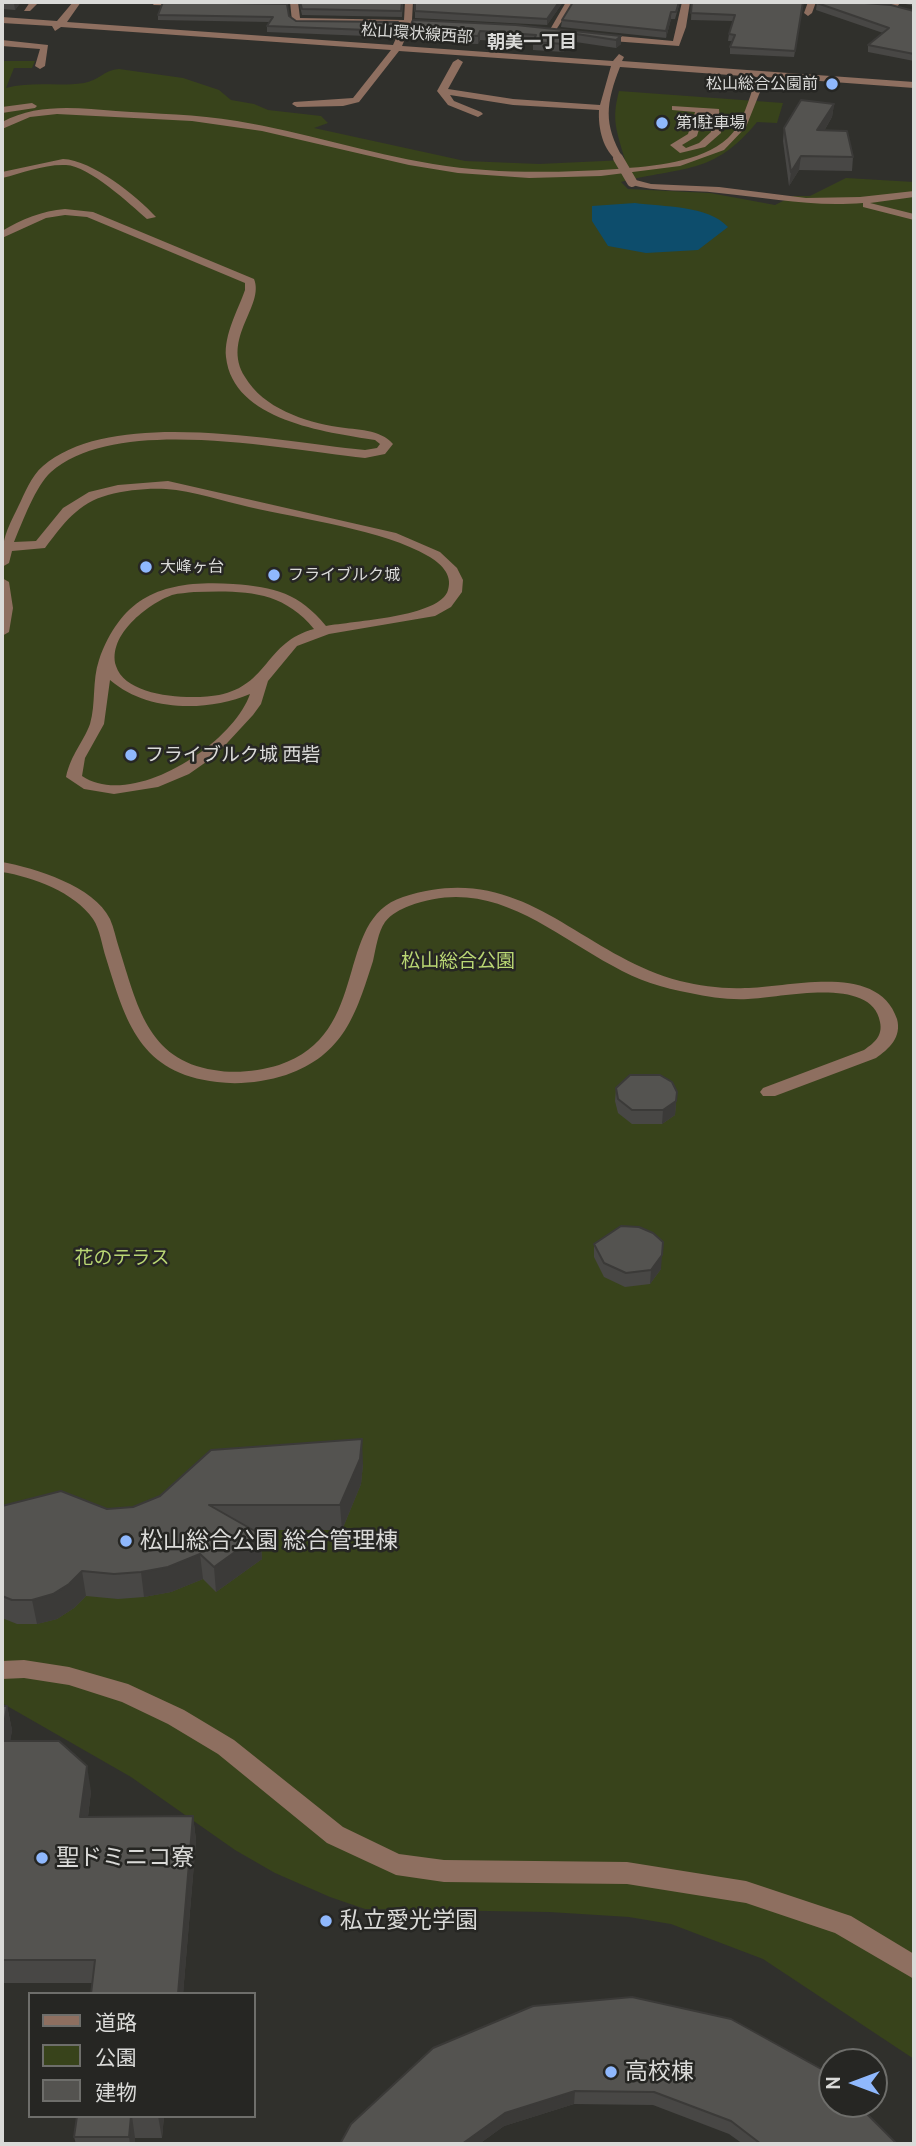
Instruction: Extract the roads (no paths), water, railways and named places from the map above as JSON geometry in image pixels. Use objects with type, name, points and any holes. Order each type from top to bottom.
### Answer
[{"type":"street","points":[[27,9],[35,2]]},
{"type":"street","points":[[50,32],[61,23],[77,2]]},
{"type":"street","points":[[154,2],[214,3]]},
{"type":"street","points":[[296,103],[343,103],[356,100],[394,53],[408,21],[409,2]]},
{"type":"street","points":[[551,31],[570,2]]},
{"type":"street","points":[[588,36],[676,44],[686,2]]},
{"type":"street","points":[[808,13],[812,2]]},
{"type":"street","points":[[281,4],[294,3],[296,21],[408,21],[447,24]]},
{"type":"street","points":[[879,5],[897,5]]},
{"type":"street","points":[[882,19],[897,5]]},
{"type":"street","name":"松山環状線西部","points":[[2,20],[394,53],[458,62],[614,69]]},
{"type":"street","name":"松山環状線西部","points":[[2,29],[761,79],[914,85]]},
{"type":"street","points":[[538,30],[563,33]]},
{"type":"street","points":[[626,41],[614,69],[605,108],[604,130],[632,183],[669,188],[726,190],[768,198],[859,202],[914,194]]},
{"type":"street","points":[[2,43],[46,47],[40,66]]},
{"type":"street","points":[[442,91],[458,62]]},
{"type":"street","points":[[2,126],[52,111],[203,119],[432,167],[538,174],[610,172],[642,170],[689,160],[728,143],[738,132],[761,79]]},
{"type":"street","name":"松山環状線西部","points":[[761,79],[914,94]]},
{"type":"street","points":[[442,91],[513,102],[605,108]]},
{"type":"street","points":[[442,91],[451,103],[478,114]]},
{"type":"street","points":[[2,110],[70,104],[211,114],[253,120],[441,161],[503,166],[637,161],[702,145],[716,133],[716,111],[675,108]]},
{"type":"street","points":[[683,151],[675,145],[692,136],[700,110]]},
{"type":"street","points":[[2,175],[57,162],[75,162],[135,202],[151,217]]},
{"type":"street","points":[[859,202],[914,217]]},
{"type":"street","points":[[2,235],[38,215],[77,212],[99,217],[167,242],[250,281],[251,290],[232,344],[232,359],[237,374],[247,388],[274,408],[310,425],[379,437],[386,442],[386,447],[378,452],[365,454],[242,441],[154,437],[91,445],[65,456],[47,469],[33,490],[4,547],[2,563]]},
{"type":"street","points":[[4,547],[40,545],[72,507],[98,494],[132,487],[168,485],[391,536],[417,545],[445,563],[455,574],[455,592],[446,604],[429,614],[323,632],[298,639],[284,649],[261,681],[251,708],[224,740],[201,760],[176,776],[139,788],[107,790],[82,784],[74,777],[78,758],[97,724],[113,634],[144,605],[168,592],[214,586],[286,597],[311,616],[323,632]]},
{"type":"street","points":[[2,582],[6,608],[2,632]]},
{"type":"street","points":[[107,656],[110,672],[123,685],[159,699],[188,701],[218,698],[246,690],[261,681]]},
{"type":"street","points":[[2,867],[54,882],[89,905],[102,919],[118,971],[144,1037],[159,1055],[184,1069],[200,1074],[250,1077],[283,1070],[312,1056],[323,1048],[338,1028],[355,988],[378,919],[390,909],[418,898],[467,893],[499,897],[529,907],[620,963],[669,984],[727,993],[842,987],[869,997],[886,1014],[889,1033],[877,1050],[769,1092]]},
{"type":"street","points":[[2,1670],[69,1676],[128,1694],[176,1717],[226,1747],[335,1835],[396,1864],[444,1871],[627,1873],[736,1890],[842,1924],[914,1967]]},
{"type":"water","points":[[635,203],[697,211],[728,227],[698,250],[646,253],[608,246],[592,221],[592,206]]},
{"type":"place","name":"松山総合公園前","points":[[832,84]]},
{"type":"place","name":"第1駐車場","points":[[662,123]]},
{"type":"place","name":"大峰ヶ台","points":[[146,567]]},
{"type":"place","name":"フライブルク城","points":[[274,575]]},
{"type":"place","name":"フライブルク城 西砦","points":[[131,755]]},
{"type":"place","name":"松山総合公園 総合管理棟","points":[[126,1541]]},
{"type":"place","name":"聖ドミニコ寮","points":[[42,1858]]},
{"type":"place","name":"私立愛光学園","points":[[326,1921]]},
{"type":"place","name":"高校棟","points":[[611,2072]]},
{"type":"district","name":"朝美一丁目","points":[[532,43]]},
{"type":"park label","name":"松山総合公園","points":[[458,961]]},
{"type":"park label","name":"花のテラス","points":[[122,1258]]}]
